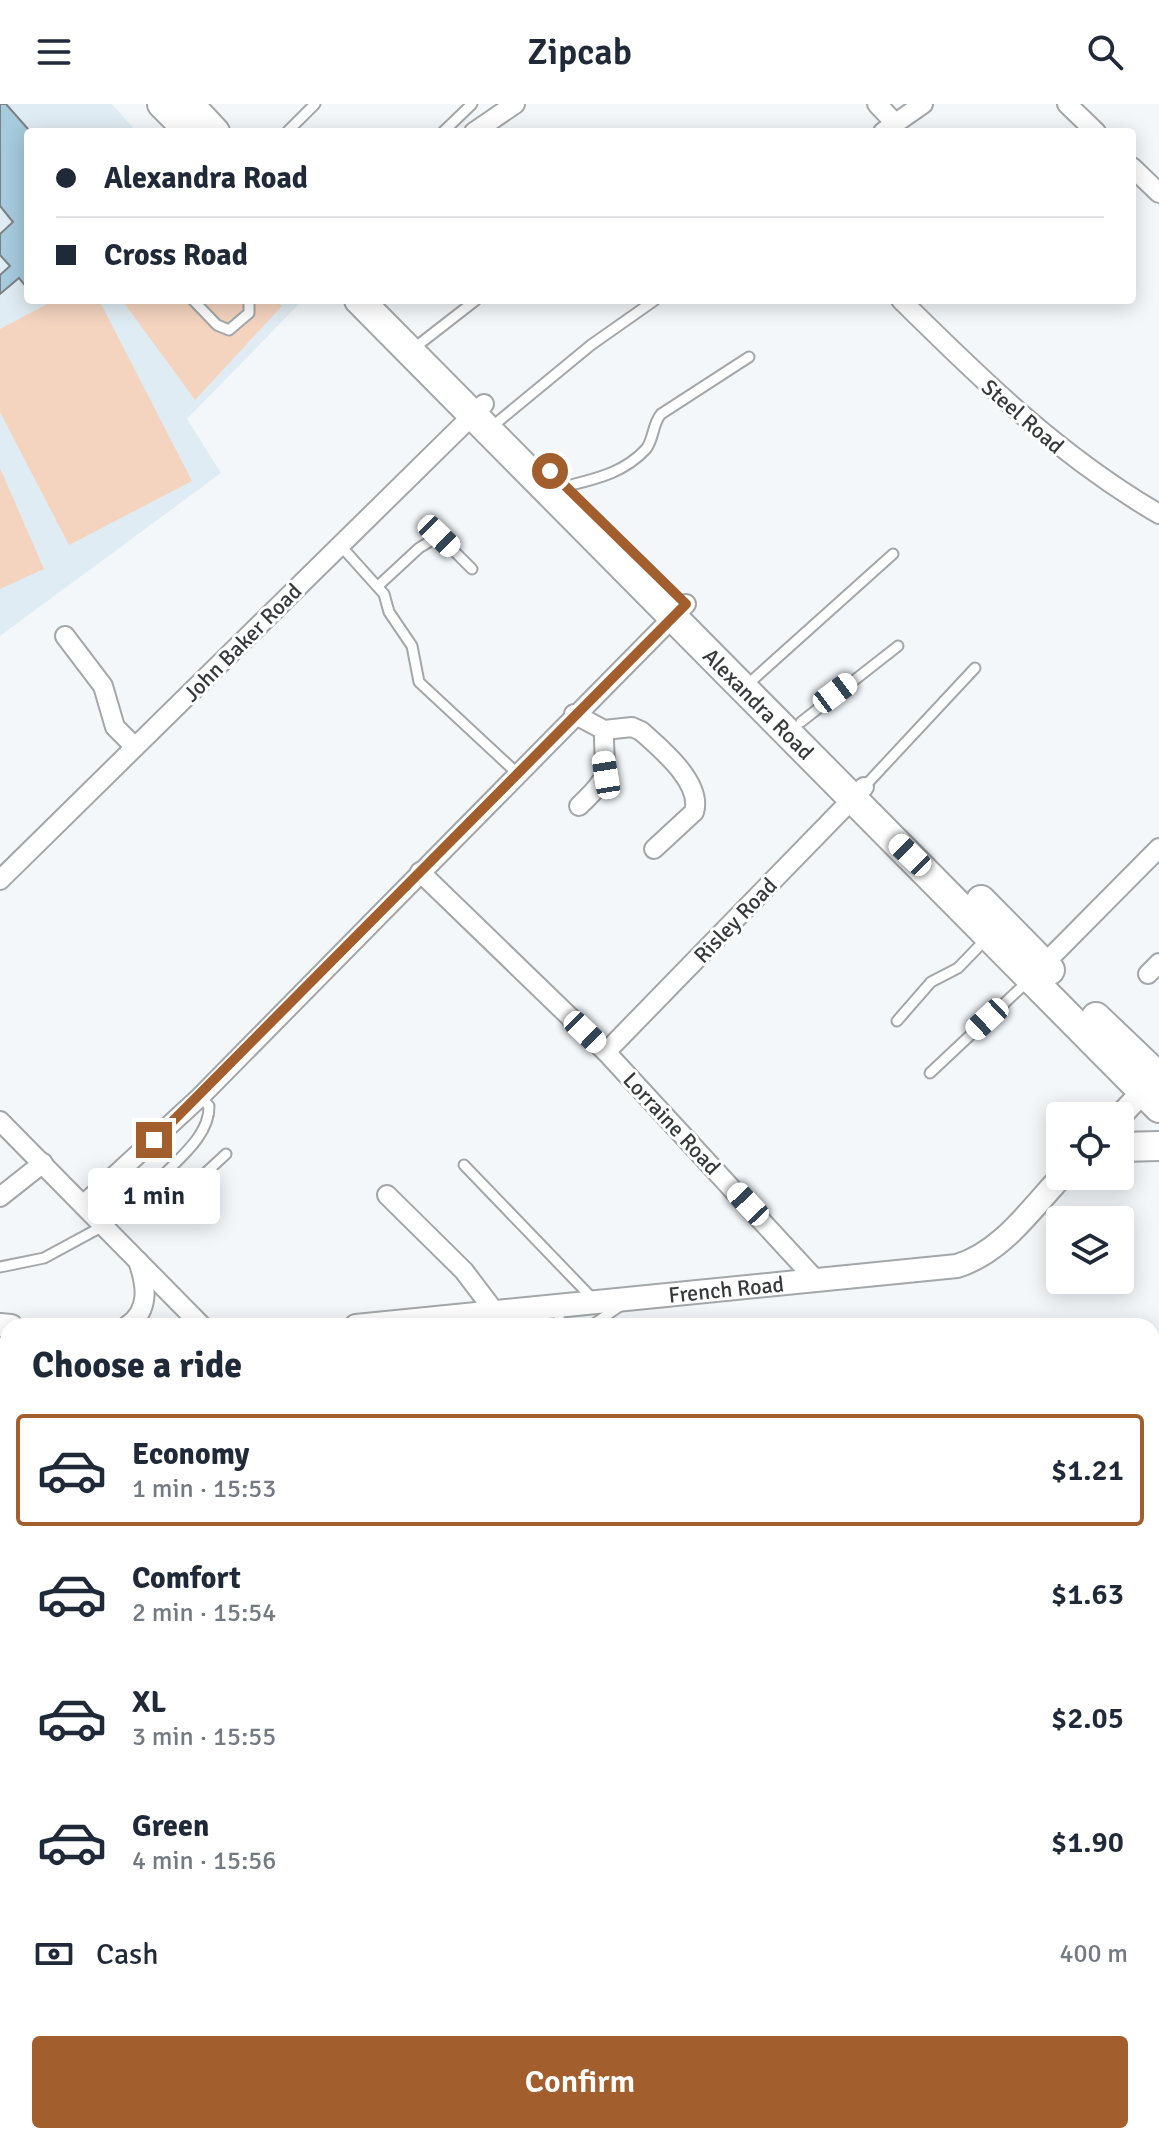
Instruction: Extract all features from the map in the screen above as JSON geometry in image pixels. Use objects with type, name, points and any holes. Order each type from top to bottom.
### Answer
[{"type":"main road","points":[[172,105],[187,128]]},
{"type":"main road","points":[[172,105],[209,128]]},
{"type":"main road","name":"Alexandra Road","points":[[364,304],[486,412]]},
{"type":"main road","name":"Alexandra Road","points":[[383,304],[557,488],[1155,1088]]},
{"type":"main road","name":"Alexandra Road","points":[[750,682],[801,722],[859,793],[989,936],[1037,971]]},
{"type":"main road","points":[[1134,1147],[1159,1146]]},
{"type":"street","points":[[480,128],[515,104]]},
{"type":"street","points":[[877,104],[889,127],[923,104]]},
{"type":"street","points":[[1067,104],[1092,128]]},
{"type":"street","points":[[1136,171],[1159,193]]},
{"type":"street","name":"Steel Road","points":[[905,304],[1046,438],[1103,480],[1159,514]]},
{"type":"street","name":"John Baker Road","points":[[0,880],[340,545],[486,412]]},
{"type":"street","points":[[84,1204],[200,1097],[574,714],[681,611]]},
{"type":"street","points":[[65,636],[103,686],[109,698],[111,721],[135,747]]},
{"type":"street","points":[[574,714],[604,730],[632,727],[641,731],[685,777],[696,805],[690,819],[654,849]]},
{"type":"street","points":[[579,806],[604,783],[604,730]]},
{"type":"street","name":"Risley Road","points":[[606,1052],[859,793]]},
{"type":"street","points":[[1037,971],[1159,848]]},
{"type":"street","name":"Lorraine Road","points":[[420,872],[606,1052],[815,1279]]},
{"type":"street","points":[[1134,1105],[1155,1088]]},
{"type":"street","points":[[0,1121],[194,1318]]},
{"type":"street","points":[[0,1197],[43,1163]]},
{"type":"street","name":"French Road","points":[[435,1318],[495,1312],[559,1316],[596,1302],[957,1266],[976,1260],[1001,1241],[1049,1190]]},
{"type":"street","points":[[387,1195],[464,1271],[495,1312]]},
{"type":"street","points":[[134,1318],[141,1311],[146,1295],[137,1259]]},
{"type":"lane","points":[[291,128],[315,104]]},
{"type":"lane","points":[[447,128],[472,104]]},
{"type":"lane","points":[[197,304],[217,325],[229,330],[249,313],[249,304]]},
{"type":"lane","points":[[422,342],[471,304]]},
{"type":"lane","points":[[486,412],[649,304]]},
{"type":"lane","points":[[557,488],[616,472],[649,446],[653,425],[661,414],[749,357]]},
{"type":"lane","points":[[378,586],[419,548],[439,536],[472,569]]},
{"type":"lane","points":[[340,545],[384,594],[389,612],[412,646],[419,682],[518,774]]},
{"type":"lane","points":[[750,682],[893,554]]},
{"type":"lane","points":[[801,722],[898,646]]},
{"type":"lane","points":[[859,793],[975,668]]},
{"type":"lane","points":[[897,1021],[931,982],[958,968],[989,936]]},
{"type":"lane","points":[[930,1073],[1037,971]]},
{"type":"lane","points":[[200,1097],[209,1106],[209,1116],[193,1144],[156,1183],[153,1192],[156,1199],[173,1203],[226,1154]]},
{"type":"lane","points":[[464,1165],[596,1302]]},
{"type":"lane","points":[[0,1267],[44,1258],[105,1225]]},
{"type":"lane","points":[[604,1318],[637,1297]]},
{"type":"lane","points":[[495,1312],[507,1318]]},
{"type":"shaded area","points":[[0,104],[112,104],[133,128],[24,128],[24,304],[299,304],[187,419],[221,473],[0,636]]},
{"type":"shaded area","points":[[47,304],[101,304],[192,481],[69,545],[0,412],[0,329]]},
{"type":"shaded area","points":[[125,304],[282,306],[195,400]]},
{"type":"shaded area","points":[[0,468],[44,569],[0,589]]},
{"type":"building","points":[[0,104],[6,104],[27,128],[24,128],[24,284],[19,278],[0,294],[0,275],[10,266],[0,255],[0,234],[13,222],[0,206]]},
{"type":"route","points":[[154,1140],[686,604],[550,471]]}]
